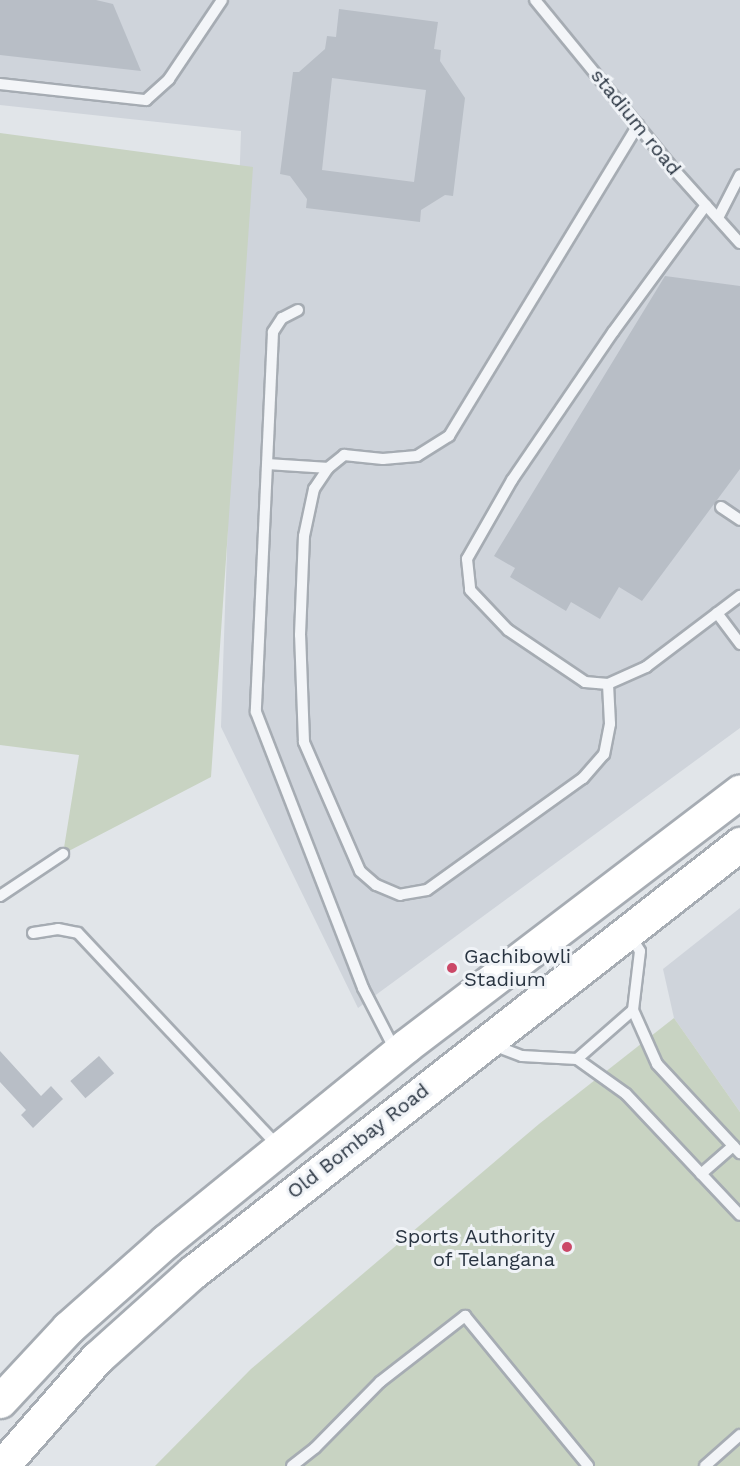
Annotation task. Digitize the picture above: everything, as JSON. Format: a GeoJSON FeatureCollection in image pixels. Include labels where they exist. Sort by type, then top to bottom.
{"type":"FeatureCollection","features":[{"type":"Feature","properties":{"kind":"main road"},"geometry":{"type":"LineString","coordinates":[[0,1401],[68,1328],[166,1241],[397,1054],[740,792]]}},
{"type":"Feature","properties":{"kind":"main road","name":"Old Bombay Road"},"geometry":{"type":"LineString","coordinates":[[2,1466],[97,1358],[193,1272],[484,1041],[740,844]]}},
{"type":"Feature","properties":{"kind":"main road"},"geometry":{"type":"LineString","coordinates":[[529,952],[555,987]]}},
{"type":"Feature","properties":{"kind":"lane"},"geometry":{"type":"LineString","coordinates":[[0,84],[146,100],[169,79],[222,0]]}},
{"type":"Feature","properties":{"kind":"lane","name":"stadium road"},"geometry":{"type":"LineString","coordinates":[[535,0],[638,125],[740,243]]}},
{"type":"Feature","properties":{"kind":"lane"},"geometry":{"type":"LineString","coordinates":[[608,684],[610,724],[604,754],[583,778],[531,819],[427,890],[400,895],[376,885],[360,871],[304,742],[300,635],[304,536],[314,489],[327,468],[344,455],[383,459],[417,456],[449,436],[638,125]]}},
{"type":"Feature","properties":{"kind":"lane"},"geometry":{"type":"LineString","coordinates":[[718,218],[740,175]]}},
{"type":"Feature","properties":{"kind":"lane"},"geometry":{"type":"LineString","coordinates":[[706,205],[546,431],[467,559],[470,590],[508,630],[585,682],[608,684],[646,667],[740,596]]}},
{"type":"Feature","properties":{"kind":"lane"},"geometry":{"type":"LineString","coordinates":[[297,310],[282,318],[273,332],[256,712],[363,988],[397,1054]]}},
{"type":"Feature","properties":{"kind":"lane"},"geometry":{"type":"LineString","coordinates":[[268,464],[327,468]]}},
{"type":"Feature","properties":{"kind":"lane"},"geometry":{"type":"LineString","coordinates":[[722,507],[740,520]]}},
{"type":"Feature","properties":{"kind":"lane"},"geometry":{"type":"LineString","coordinates":[[717,613],[740,645]]}},
{"type":"Feature","properties":{"kind":"lane"},"geometry":{"type":"LineString","coordinates":[[0,896],[63,854]]}},
{"type":"Feature","properties":{"kind":"lane"},"geometry":{"type":"LineString","coordinates":[[33,933],[58,929],[78,933],[280,1148]]}},
{"type":"Feature","properties":{"kind":"lane"},"geometry":{"type":"LineString","coordinates":[[628,932],[640,951],[633,1010],[657,1065],[737,1150],[701,1174]]}},
{"type":"Feature","properties":{"kind":"lane"},"geometry":{"type":"LineString","coordinates":[[577,1059],[633,1010]]}},
{"type":"Feature","properties":{"kind":"lane"},"geometry":{"type":"LineString","coordinates":[[484,1041],[522,1056],[577,1059],[626,1094],[740,1215]]}},
{"type":"Feature","properties":{"kind":"lane"},"geometry":{"type":"LineString","coordinates":[[292,1466],[315,1448],[380,1382],[465,1316],[588,1466]]}},
{"type":"Feature","properties":{"kind":"lane"},"geometry":{"type":"LineString","coordinates":[[705,1466],[740,1435]]}},
{"type":"Feature","properties":{"kind":"shaded area"},"geometry":{"type":"Polygon","coordinates":[[[0,0],[740,0],[740,728],[358,1008],[221,727],[241,131],[0,105],[0,0]]]}},
{"type":"Feature","properties":{"kind":"shaded area"},"geometry":{"type":"Polygon","coordinates":[[[740,908],[740,1112],[674,1018],[663,969],[740,908]]]}},
{"type":"Feature","properties":{"kind":"green space"},"geometry":{"type":"Polygon","coordinates":[[[0,133],[253,167],[211,777],[63,854],[79,755],[0,745],[0,133]]]}},
{"type":"Feature","properties":{"kind":"green space","name":"Sports Authority of Telangana"},"geometry":{"type":"Polygon","coordinates":[[[674,1018],[740,1112],[740,1466],[155,1466],[251,1369],[539,1124],[674,1018]]]}},
{"type":"Feature","properties":{"kind":"building"},"geometry":{"type":"Polygon","coordinates":[[[0,0],[96,0],[113,4],[141,71],[0,55],[0,0]]]}},
{"type":"Feature","properties":{"kind":"building"},"geometry":{"type":"Polygon","coordinates":[[[339,9],[438,22],[434,49],[441,50],[440,61],[465,98],[453,196],[445,195],[421,210],[420,222],[306,208],[307,199],[290,176],[280,174],[293,72],[299,72],[325,49],[327,36],[336,37],[339,9]],[[332,78],[322,170],[414,182],[426,90],[332,78]]]}},
{"type":"Feature","properties":{"kind":"building"},"geometry":{"type":"Polygon","coordinates":[[[665,276],[740,286],[740,469],[642,601],[619,587],[600,619],[571,602],[566,611],[510,577],[515,568],[494,556],[665,276]]]}},
{"type":"Feature","properties":{"kind":"building"},"geometry":{"type":"Polygon","coordinates":[[[0,1051],[41,1096],[51,1086],[63,1099],[33,1128],[21,1115],[26,1110],[0,1082],[0,1051]]]}},
{"type":"Feature","properties":{"kind":"building"},"geometry":{"type":"Polygon","coordinates":[[[99,1056],[114,1073],[85,1098],[70,1081],[99,1056]]]}},
{"type":"Feature","properties":{"kind":"place","name":"Gachibowli Stadium"},"geometry":{"type":"Point","coordinates":[452,968]}},
{"type":"Feature","properties":{"kind":"place","name":"Sports Authority of Telangana"},"geometry":{"type":"Point","coordinates":[567,1247]}}]}
